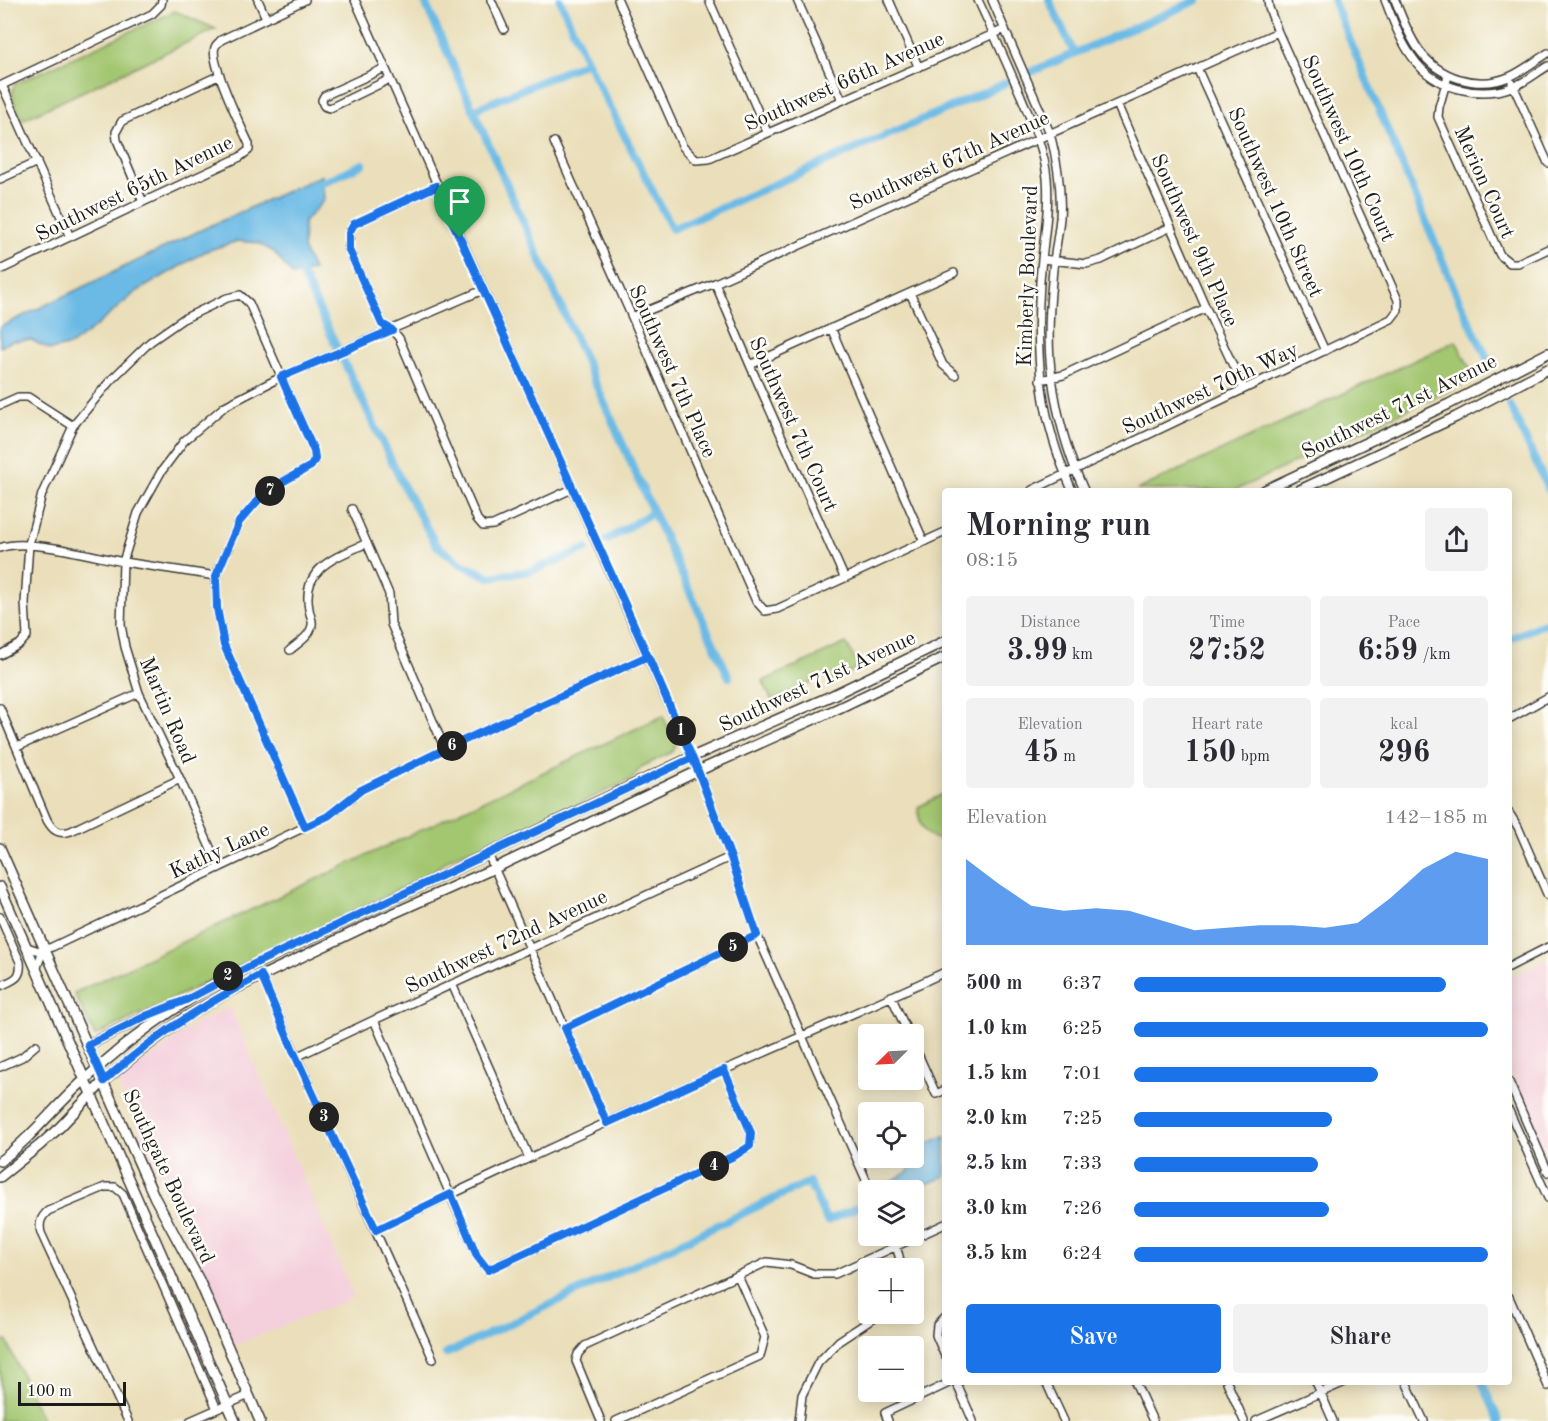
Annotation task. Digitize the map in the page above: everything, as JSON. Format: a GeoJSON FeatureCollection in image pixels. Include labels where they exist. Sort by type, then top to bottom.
{"type":"FeatureCollection","features":[{"type":"Feature","properties":{"kind":"main road","name":"Southwest 71st Avenue"},"geometry":{"type":"LineString","coordinates":[[1269,488],[1449,404],[1548,353]]}},
{"type":"Feature","properties":{"kind":"main road","name":"Southwest 71st Avenue"},"geometry":{"type":"LineString","coordinates":[[1304,488],[1456,417],[1548,369]]}},
{"type":"Feature","properties":{"kind":"main road","name":"Southwest 71st Avenue"},"geometry":{"type":"LineString","coordinates":[[0,1161],[25,1140],[98,1067],[146,1028],[186,1000],[220,981],[375,906],[942,642]]}},
{"type":"Feature","properties":{"kind":"main road","name":"Southwest 71st Avenue"},"geometry":{"type":"LineString","coordinates":[[0,1177],[40,1145],[104,1081],[157,1037],[212,1001],[261,975],[942,658]]}},
{"type":"Feature","properties":{"kind":"main road","name":"Southgate Boulevard"},"geometry":{"type":"LineString","coordinates":[[0,848],[144,1174],[198,1280],[260,1421]]}},
{"type":"Feature","properties":{"kind":"main road","name":"Southgate Boulevard"},"geometry":{"type":"LineString","coordinates":[[0,887],[235,1421]]}},
{"type":"Feature","properties":{"kind":"main road"},"geometry":{"type":"LineString","coordinates":[[212,1001],[213,989],[220,981]]}},
{"type":"Feature","properties":{"kind":"main road"},"geometry":{"type":"LineString","coordinates":[[88,1045],[146,1016],[186,1000]]}},
{"type":"Feature","properties":{"kind":"street"},"geometry":{"type":"LineString","coordinates":[[258,0],[266,18]]}},
{"type":"Feature","properties":{"kind":"street"},"geometry":{"type":"LineString","coordinates":[[143,202],[117,140],[116,132],[122,122],[220,75],[215,59],[215,47],[221,40],[305,0]]}},
{"type":"Feature","properties":{"kind":"street"},"geometry":{"type":"LineString","coordinates":[[354,0],[698,771],[757,935],[866,1180]]}},
{"type":"Feature","properties":{"kind":"street"},"geometry":{"type":"LineString","coordinates":[[491,0],[504,29]]}},
{"type":"Feature","properties":{"kind":"street","name":"Southwest 66th Avenue"},"geometry":{"type":"LineString","coordinates":[[618,0],[683,147],[696,160],[709,159],[1005,28]]}},
{"type":"Feature","properties":{"kind":"street"},"geometry":{"type":"LineString","coordinates":[[709,0],[767,132]]}},
{"type":"Feature","properties":{"kind":"street"},"geometry":{"type":"LineString","coordinates":[[797,0],[842,100]]}},
{"type":"Feature","properties":{"kind":"street"},"geometry":{"type":"LineString","coordinates":[[889,0],[918,66]]}},
{"type":"Feature","properties":{"kind":"street","name":"Kimberly Boulevard"},"geometry":{"type":"LineString","coordinates":[[978,0],[1044,155],[1048,210],[1042,259],[1038,358],[1043,399],[1052,438],[1071,488]]}},
{"type":"Feature","properties":{"kind":"street","name":"Kimberly Boulevard"},"geometry":{"type":"LineString","coordinates":[[992,0],[1050,133],[1056,155],[1060,216],[1053,261],[1050,319],[1052,377],[1057,407],[1075,470],[1083,488]]}},
{"type":"Feature","properties":{"kind":"street","name":"Southwest 10th Court"},"geometry":{"type":"LineString","coordinates":[[1268,0],[1278,32],[1398,300],[1398,310]]}},
{"type":"Feature","properties":{"kind":"street"},"geometry":{"type":"LineString","coordinates":[[1384,0],[1402,42],[1414,60],[1427,73],[1446,85],[1478,92],[1498,90],[1514,87],[1548,66]]}},
{"type":"Feature","properties":{"kind":"street"},"geometry":{"type":"LineString","coordinates":[[1395,0],[1419,51],[1433,66],[1449,76],[1478,82],[1497,81],[1510,77],[1548,53]]}},
{"type":"Feature","properties":{"kind":"street"},"geometry":{"type":"LineString","coordinates":[[70,237],[1,85],[152,14],[162,2]]}},
{"type":"Feature","properties":{"kind":"street","name":"Southwest 67th Avenue"},"geometry":{"type":"LineString","coordinates":[[632,317],[715,283],[1278,32]]}},
{"type":"Feature","properties":{"kind":"street"},"geometry":{"type":"LineString","coordinates":[[385,68],[324,96],[322,105],[330,108],[390,79]]}},
{"type":"Feature","properties":{"kind":"street","name":"Southwest 10th Street"},"geometry":{"type":"LineString","coordinates":[[1197,68],[1325,351]]}},
{"type":"Feature","properties":{"kind":"street","name":"Southwest 65th Avenue"},"geometry":{"type":"LineString","coordinates":[[0,270],[240,157],[249,150],[249,144],[220,75]]}},
{"type":"Feature","properties":{"kind":"street","name":"Merion Court"},"geometry":{"type":"LineString","coordinates":[[1449,76],[1438,117],[1500,255],[1510,263],[1518,263],[1548,249]]}},
{"type":"Feature","properties":{"kind":"street"},"geometry":{"type":"LineString","coordinates":[[1510,77],[1548,163]]}},
{"type":"Feature","properties":{"kind":"street","name":"Southwest 9th Place"},"geometry":{"type":"LineString","coordinates":[[1117,104],[1244,389]]}},
{"type":"Feature","properties":{"kind":"street","name":"Southwest 7th Place"},"geometry":{"type":"LineString","coordinates":[[554,142],[756,601],[765,610],[777,609],[844,577]]}},
{"type":"Feature","properties":{"kind":"street"},"geometry":{"type":"LineString","coordinates":[[0,179],[37,162]]}},
{"type":"Feature","properties":{"kind":"street"},"geometry":{"type":"LineString","coordinates":[[436,186],[354,224],[349,233],[349,250],[382,324],[399,338],[477,519],[483,526],[493,525],[572,489]]}},
{"type":"Feature","properties":{"kind":"street"},"geometry":{"type":"LineString","coordinates":[[1042,259],[1086,264],[1101,260],[1171,227]]}},
{"type":"Feature","properties":{"kind":"street"},"geometry":{"type":"LineString","coordinates":[[750,365],[954,273]]}},
{"type":"Feature","properties":{"kind":"street","name":"Southwest 7th Court"},"geometry":{"type":"LineString","coordinates":[[715,283],[844,577]]}},
{"type":"Feature","properties":{"kind":"street","name":"Martin Road"},"geometry":{"type":"LineString","coordinates":[[219,868],[180,779],[138,693],[131,671],[121,625],[123,562],[138,513],[161,472],[184,441],[225,406],[281,377],[483,290]]}},
{"type":"Feature","properties":{"kind":"street"},"geometry":{"type":"LineString","coordinates":[[910,293],[943,365],[955,375]]}},
{"type":"Feature","properties":{"kind":"street"},"geometry":{"type":"LineString","coordinates":[[0,655],[20,644],[27,636],[25,603],[29,544],[42,494],[74,426],[110,381],[150,342],[183,319],[227,298],[240,295],[249,303],[314,451],[315,459],[311,466],[260,498],[239,522],[216,576],[217,608],[224,645],[305,827]]}},
{"type":"Feature","properties":{"kind":"street"},"geometry":{"type":"LineString","coordinates":[[1040,380],[1063,375],[1206,308]]}},
{"type":"Feature","properties":{"kind":"street","name":"Southwest 70th Way"},"geometry":{"type":"LineString","coordinates":[[1036,488],[1391,319],[1398,310]]}},
{"type":"Feature","properties":{"kind":"street"},"geometry":{"type":"LineString","coordinates":[[831,328],[924,542]]}},
{"type":"Feature","properties":{"kind":"street"},"geometry":{"type":"LineString","coordinates":[[0,405],[18,397],[28,397],[74,426]]}},
{"type":"Feature","properties":{"kind":"street"},"geometry":{"type":"LineString","coordinates":[[352,509],[389,594],[391,624],[445,749]]}},
{"type":"Feature","properties":{"kind":"street"},"geometry":{"type":"LineString","coordinates":[[844,577],[942,533]]}},
{"type":"Feature","properties":{"kind":"street"},"geometry":{"type":"LineString","coordinates":[[290,650],[310,632],[313,622],[308,608],[308,588],[314,574],[328,561],[367,543]]}},
{"type":"Feature","properties":{"kind":"street"},"geometry":{"type":"LineString","coordinates":[[0,548],[29,544],[123,562],[216,576]]}},
{"type":"Feature","properties":{"kind":"street","name":"Kathy Lane"},"geometry":{"type":"LineString","coordinates":[[46,950],[328,816],[361,790],[648,656]]}},
{"type":"Feature","properties":{"kind":"street"},"geometry":{"type":"LineString","coordinates":[[17,747],[138,693]]}},
{"type":"Feature","properties":{"kind":"street"},"geometry":{"type":"LineString","coordinates":[[1512,717],[1548,697]]}},
{"type":"Feature","properties":{"kind":"street"},"geometry":{"type":"LineString","coordinates":[[0,708],[47,820],[52,828],[59,832],[71,831],[180,779]]}},
{"type":"Feature","properties":{"kind":"street"},"geometry":{"type":"LineString","coordinates":[[1512,818],[1548,896]]}},
{"type":"Feature","properties":{"kind":"street"},"geometry":{"type":"LineString","coordinates":[[488,854],[607,1123]]}},
{"type":"Feature","properties":{"kind":"street","name":"Southwest 72nd Avenue"},"geometry":{"type":"LineString","coordinates":[[296,1057],[730,856]]}},
{"type":"Feature","properties":{"kind":"street"},"geometry":{"type":"LineString","coordinates":[[0,916],[21,970],[15,979],[0,986]]}},
{"type":"Feature","properties":{"kind":"street"},"geometry":{"type":"LineString","coordinates":[[565,1028],[757,935]]}},
{"type":"Feature","properties":{"kind":"street"},"geometry":{"type":"LineString","coordinates":[[27,947],[34,951],[46,950]]}},
{"type":"Feature","properties":{"kind":"street"},"geometry":{"type":"LineString","coordinates":[[1512,965],[1548,947]]}},
{"type":"Feature","properties":{"kind":"street"},"geometry":{"type":"LineString","coordinates":[[36,970],[46,950]]}},
{"type":"Feature","properties":{"kind":"street"},"geometry":{"type":"LineString","coordinates":[[376,1230],[529,1158],[942,973]]}},
{"type":"Feature","properties":{"kind":"street"},"geometry":{"type":"LineString","coordinates":[[261,975],[433,1359]]}},
{"type":"Feature","properties":{"kind":"street"},"geometry":{"type":"LineString","coordinates":[[452,984],[529,1158]]}},
{"type":"Feature","properties":{"kind":"street"},"geometry":{"type":"LineString","coordinates":[[891,996],[904,1024]]}},
{"type":"Feature","properties":{"kind":"street"},"geometry":{"type":"LineString","coordinates":[[374,1020],[477,1256],[488,1270],[736,1155],[750,1146],[751,1133],[724,1070]]}},
{"type":"Feature","properties":{"kind":"street"},"geometry":{"type":"LineString","coordinates":[[0,1067],[22,1057],[36,1045]]}},
{"type":"Feature","properties":{"kind":"street"},"geometry":{"type":"LineString","coordinates":[[924,1067],[936,1094],[942,1091]]}},
{"type":"Feature","properties":{"kind":"street"},"geometry":{"type":"LineString","coordinates":[[1512,1089],[1548,1172]]}},
{"type":"Feature","properties":{"kind":"street"},"geometry":{"type":"LineString","coordinates":[[1512,1116],[1523,1114]]}},
{"type":"Feature","properties":{"kind":"street"},"geometry":{"type":"LineString","coordinates":[[1512,1120],[1548,1198]]}},
{"type":"Feature","properties":{"kind":"street"},"geometry":{"type":"LineString","coordinates":[[1526,1150],[1533,1157],[1548,1188]]}},
{"type":"Feature","properties":{"kind":"street"},"geometry":{"type":"LineString","coordinates":[[128,1421],[41,1233],[40,1221],[48,1212],[110,1186],[123,1194],[217,1409]]}},
{"type":"Feature","properties":{"kind":"street"},"geometry":{"type":"LineString","coordinates":[[601,1421],[576,1361],[578,1354],[585,1346],[767,1262],[791,1265],[814,1275],[835,1274],[942,1225]]}},
{"type":"Feature","properties":{"kind":"street"},"geometry":{"type":"LineString","coordinates":[[896,1247],[900,1258]]}},
{"type":"Feature","properties":{"kind":"street"},"geometry":{"type":"LineString","coordinates":[[616,1421],[760,1356],[765,1337],[738,1275]]}},
{"type":"Feature","properties":{"kind":"street"},"geometry":{"type":"LineString","coordinates":[[1512,1304],[1548,1386]]}},
{"type":"Feature","properties":{"kind":"street"},"geometry":{"type":"LineString","coordinates":[[942,1320],[937,1325],[936,1335],[942,1349]]}},
{"type":"Feature","properties":{"kind":"street"},"geometry":{"type":"LineString","coordinates":[[799,1421],[802,1395],[818,1363],[839,1341],[865,1324]]}},
{"type":"Feature","properties":{"kind":"street"},"geometry":{"type":"LineString","coordinates":[[888,1421],[885,1413],[945,1385]]}},
{"type":"Feature","properties":{"kind":"street"},"geometry":{"type":"LineString","coordinates":[[957,1385],[973,1421]]}},
{"type":"Feature","properties":{"kind":"street"},"geometry":{"type":"LineString","coordinates":[[1047,1385],[1064,1421]]}},
{"type":"Feature","properties":{"kind":"street"},"geometry":{"type":"LineString","coordinates":[[1136,1385],[1153,1421]]}},
{"type":"Feature","properties":{"kind":"street"},"geometry":{"type":"LineString","coordinates":[[1228,1385],[1244,1421]]}},
{"type":"Feature","properties":{"kind":"street"},"geometry":{"type":"LineString","coordinates":[[1318,1385],[1334,1421]]}},
{"type":"Feature","properties":{"kind":"street"},"geometry":{"type":"LineString","coordinates":[[1256,1421],[1338,1385]]}},
{"type":"Feature","properties":{"kind":"street"},"geometry":{"type":"LineString","coordinates":[[1407,1385],[1424,1421]]}},
{"type":"Feature","properties":{"kind":"street"},"geometry":{"type":"LineString","coordinates":[[190,1421],[249,1395]]}},
{"type":"Feature","properties":{"kind":"shaded area"},"geometry":{"type":"Polygon","coordinates":[[[1548,959],[1548,1157],[1512,1076],[1512,976],[1548,959]]]}},
{"type":"Feature","properties":{"kind":"shaded area"},"geometry":{"type":"Polygon","coordinates":[[[230,1007],[354,1297],[235,1345],[117,1081],[192,1026],[230,1007]]]}},
{"type":"Feature","properties":{"kind":"green space"},"geometry":{"type":"Polygon","coordinates":[[[175,11],[216,29],[22,120],[12,93],[15,84],[175,11]]]}},
{"type":"Feature","properties":{"kind":"green space"},"geometry":{"type":"Polygon","coordinates":[[[1456,341],[1475,378],[1240,488],[1141,488],[1456,341]]]}},
{"type":"Feature","properties":{"kind":"green space"},"geometry":{"type":"Polygon","coordinates":[[[846,643],[859,668],[831,681],[827,675],[772,701],[763,681],[846,643]]]}},
{"type":"Feature","properties":{"kind":"green space"},"geometry":{"type":"Polygon","coordinates":[[[663,716],[676,745],[672,752],[641,767],[632,779],[490,846],[457,855],[443,863],[430,875],[95,1036],[74,993],[663,716]]]}},
{"type":"Feature","properties":{"kind":"green space"},"geometry":{"type":"Polygon","coordinates":[[[942,795],[942,840],[927,834],[921,826],[918,807],[942,795]]]}},
{"type":"Feature","properties":{"kind":"green space"},"geometry":{"type":"Polygon","coordinates":[[[6,1340],[43,1421],[0,1421],[0,1343],[6,1340]]]}},
{"type":"Feature","properties":{"kind":"water"},"geometry":{"type":"Polygon","coordinates":[[[322,175],[324,200],[304,222],[303,248],[313,270],[292,275],[274,252],[258,243],[238,241],[206,251],[136,292],[71,345],[51,350],[31,340],[12,341],[0,347],[0,327],[203,229],[322,175]]]}},
{"type":"Feature","properties":{"kind":"water"},"geometry":{"type":"Polygon","coordinates":[[[942,1137],[942,1177],[924,1186],[924,1180],[894,1180],[909,1171],[909,1168],[924,1168],[924,1145],[942,1137]]]}},
{"type":"Feature","properties":{"kind":"waterway"},"geometry":{"type":"LineString","coordinates":[[424,0],[729,677]]}},
{"type":"Feature","properties":{"kind":"waterway"},"geometry":{"type":"LineString","coordinates":[[560,0],[587,62],[672,229],[1006,83]]}},
{"type":"Feature","properties":{"kind":"waterway"},"geometry":{"type":"LineString","coordinates":[[1049,0],[1074,53]]}},
{"type":"Feature","properties":{"kind":"waterway"},"geometry":{"type":"LineString","coordinates":[[1031,72],[1198,0]]}},
{"type":"Feature","properties":{"kind":"waterway"},"geometry":{"type":"LineString","coordinates":[[1333,0],[1458,298],[1490,364]]}},
{"type":"Feature","properties":{"kind":"waterway"},"geometry":{"type":"LineString","coordinates":[[473,110],[587,62]]}},
{"type":"Feature","properties":{"kind":"waterway"},"geometry":{"type":"LineString","coordinates":[[313,187],[363,164]]}},
{"type":"Feature","properties":{"kind":"waterway"},"geometry":{"type":"LineString","coordinates":[[298,266],[403,485],[436,545],[461,564],[490,577],[531,571],[586,549]]}},
{"type":"Feature","properties":{"kind":"waterway"},"geometry":{"type":"LineString","coordinates":[[1510,405],[1548,489]]}},
{"type":"Feature","properties":{"kind":"waterway"},"geometry":{"type":"LineString","coordinates":[[607,540],[653,512]]}},
{"type":"Feature","properties":{"kind":"waterway"},"geometry":{"type":"LineString","coordinates":[[1512,638],[1548,622]]}},
{"type":"Feature","properties":{"kind":"waterway"},"geometry":{"type":"LineString","coordinates":[[446,1354],[809,1182],[827,1221],[858,1207]]}},
{"type":"Feature","properties":{"kind":"waterway"},"geometry":{"type":"LineString","coordinates":[[1483,1385],[1499,1421]]}},
{"type":"Feature","properties":{"kind":"route"},"geometry":{"type":"LineString","coordinates":[[460,238],[436,186],[354,224],[349,233],[349,250],[382,324],[392,330],[281,377],[314,451],[315,459],[311,466],[260,498],[239,522],[216,576],[217,608],[224,645],[305,827],[328,816],[361,790],[648,656],[698,771],[757,935],[565,1028],[607,1123],[724,1070],[751,1133],[750,1146],[736,1155],[488,1270],[477,1256],[451,1194],[376,1230],[296,1057],[261,975],[183,1019],[157,1037],[104,1081],[88,1045],[146,1016],[186,1000],[256,963],[375,906],[692,758],[648,656],[633,622],[460,238]]}}]}
